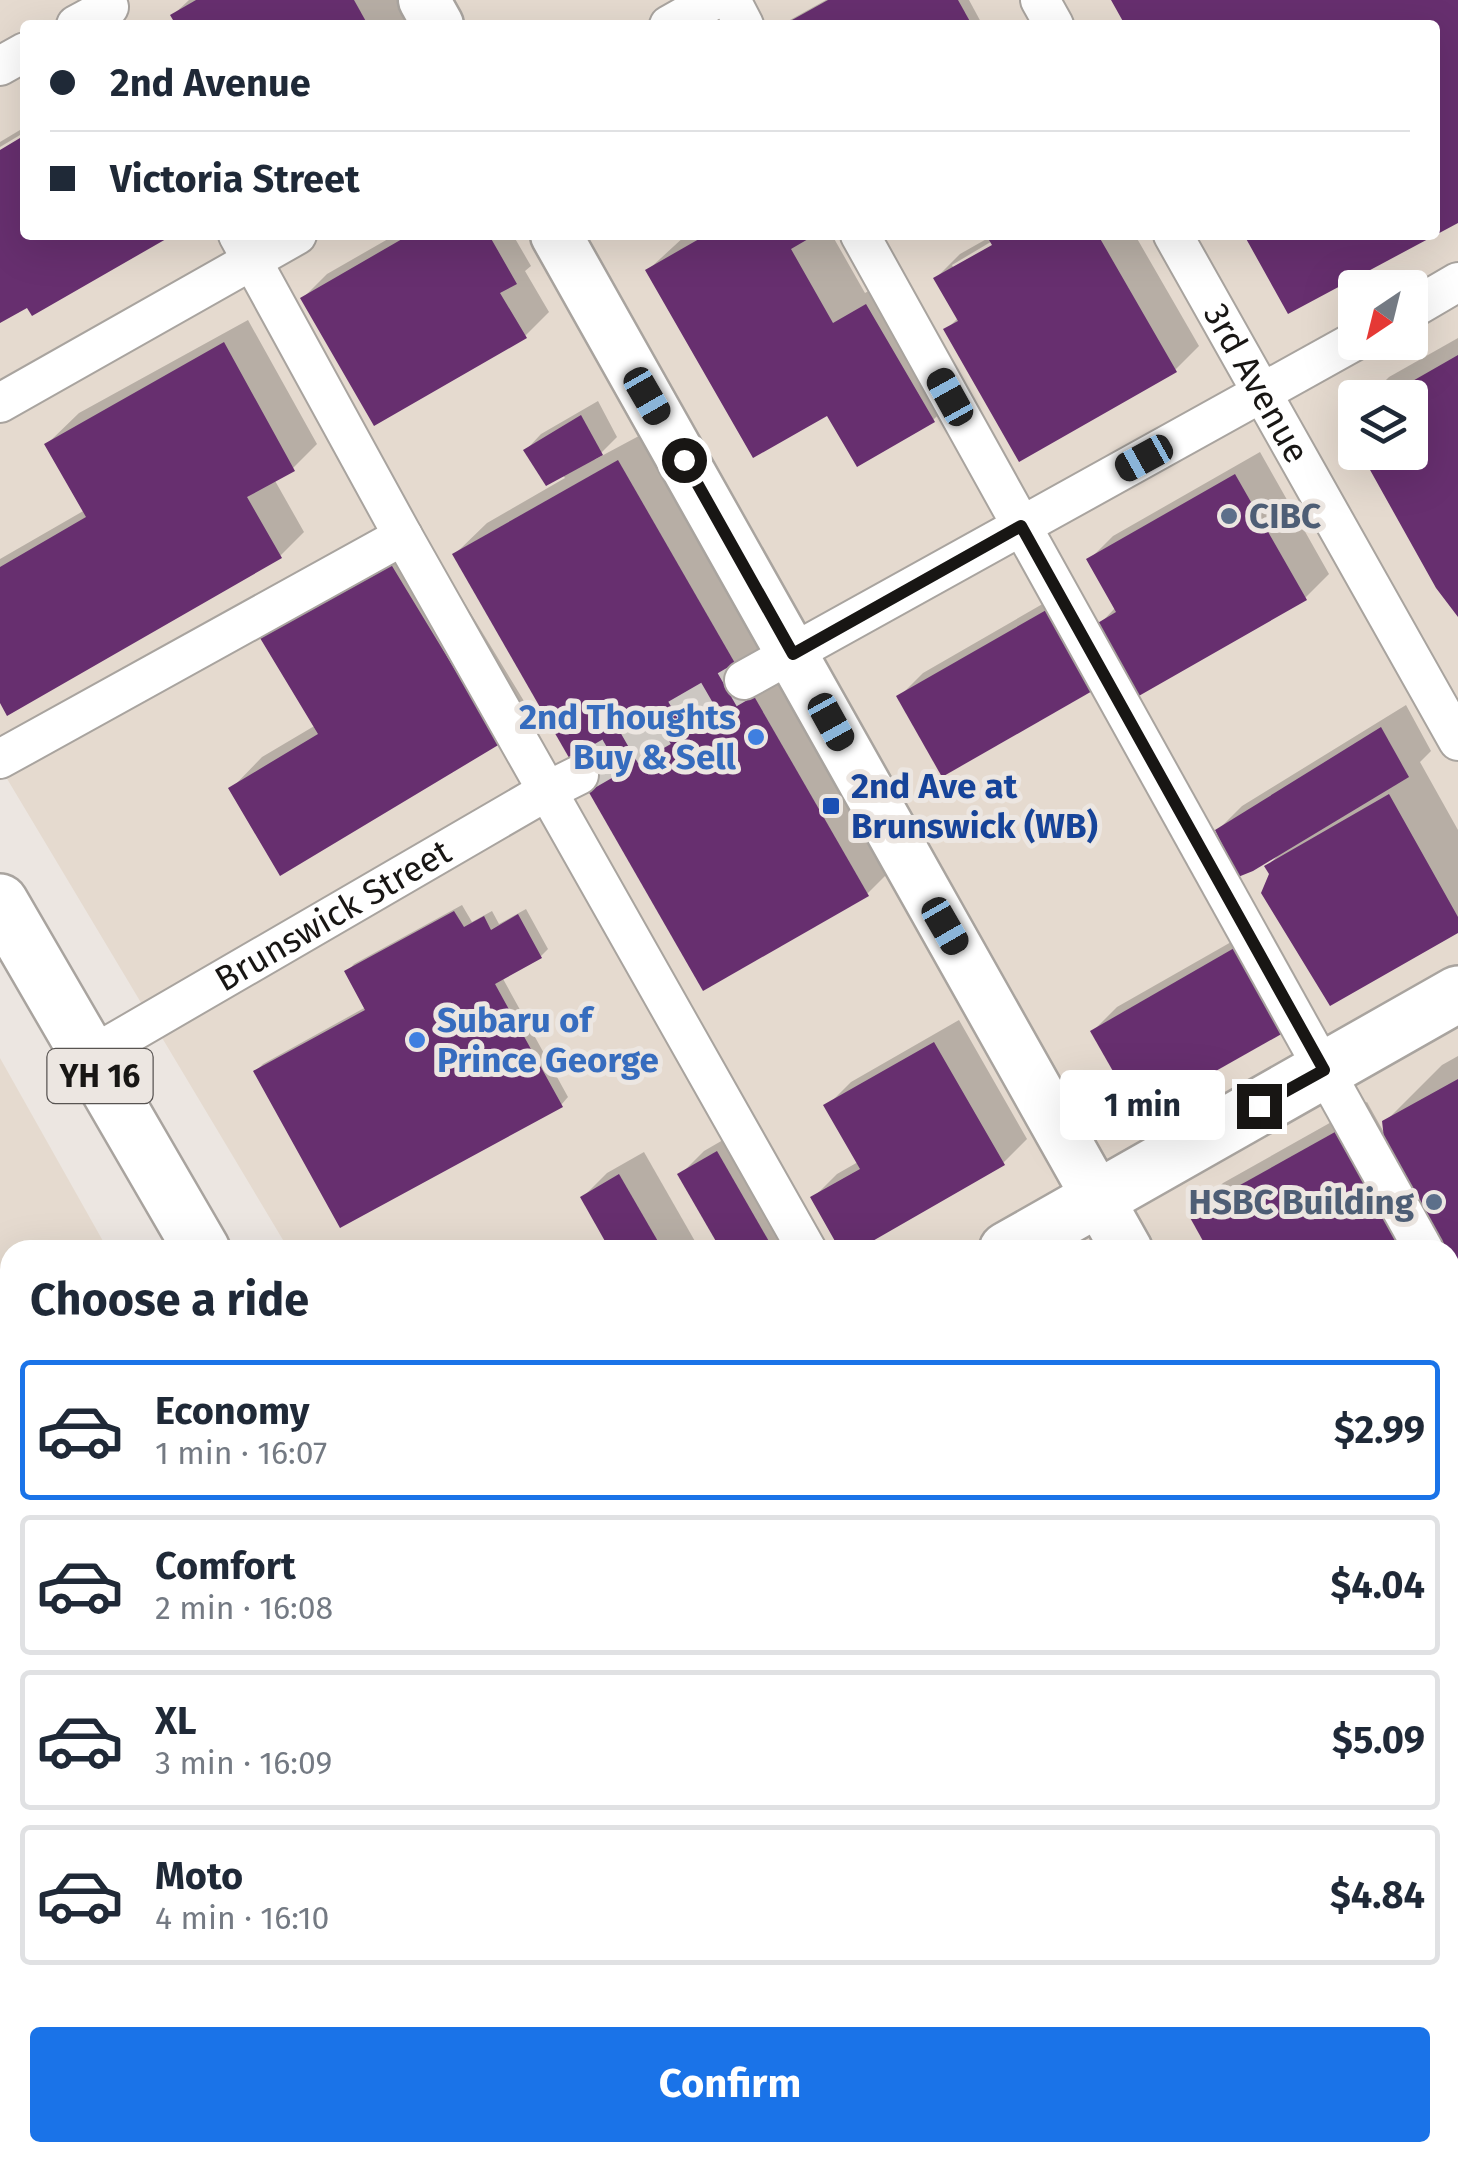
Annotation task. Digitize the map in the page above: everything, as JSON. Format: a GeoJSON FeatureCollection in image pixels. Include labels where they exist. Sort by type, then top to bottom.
{"type":"FeatureCollection","features":[{"type":"Feature","properties":{"kind":"highway","name":"YH 16"},"geometry":{"type":"LineString","coordinates":[[0,902],[196,1240]]}},
{"type":"Feature","properties":{"kind":"highway"},"geometry":{"type":"LineString","coordinates":[[1024,1240],[1458,994]]}},
{"type":"Feature","properties":{"kind":"main road"},"geometry":{"type":"LineString","coordinates":[[559,240],[1122,1240]]}},
{"type":"Feature","properties":{"kind":"street"},"geometry":{"type":"LineString","coordinates":[[678,20],[714,0]]}},
{"type":"Feature","properties":{"kind":"street"},"geometry":{"type":"LineString","coordinates":[[0,404],[246,248],[277,240]]}},
{"type":"Feature","properties":{"kind":"street"},"geometry":{"type":"LineString","coordinates":[[863,240],[1418,1240]]}},
{"type":"Feature","properties":{"kind":"street","name":"3rd Avenue"},"geometry":{"type":"LineString","coordinates":[[1176,240],[1458,740]]}},
{"type":"Feature","properties":{"kind":"street"},"geometry":{"type":"LineString","coordinates":[[246,248],[403,536],[563,783],[802,1240]]}},
{"type":"Feature","properties":{"kind":"street"},"geometry":{"type":"LineString","coordinates":[[1428,300],[1458,282]]}},
{"type":"Feature","properties":{"kind":"street"},"geometry":{"type":"LineString","coordinates":[[744,680],[1338,351]]}},
{"type":"Feature","properties":{"kind":"street"},"geometry":{"type":"LineString","coordinates":[[0,759],[403,536]]}},
{"type":"Feature","properties":{"kind":"street","name":"Brunswick Street"},"geometry":{"type":"LineString","coordinates":[[89,1057],[563,783]]}},
{"type":"Feature","properties":{"kind":"shaded area"},"geometry":{"type":"Polygon","coordinates":[[[0,0],[1458,0],[1458,1240],[283,1240],[0,767],[0,0]]]}},
{"type":"Feature","properties":{"kind":"shaded area"},"geometry":{"type":"Polygon","coordinates":[[[0,1058],[102,1240],[0,1240],[0,1058]]]}},
{"type":"Feature","properties":{"kind":"building"},"geometry":{"type":"Polygon","coordinates":[[[196,0],[354,0],[365,20],[173,20],[170,15],[196,0]]]}},
{"type":"Feature","properties":{"kind":"building"},"geometry":{"type":"Polygon","coordinates":[[[828,0],[958,0],[969,20],[792,20],[828,0]]]}},
{"type":"Feature","properties":{"kind":"building"},"geometry":{"type":"Polygon","coordinates":[[[1111,0],[1458,0],[1458,223],[1440,233],[1440,20],[1122,20],[1111,0]]]}},
{"type":"Feature","properties":{"kind":"building"},"geometry":{"type":"Polygon","coordinates":[[[20,138],[20,240],[164,240],[32,316],[27,308],[0,323],[0,150],[20,138]]]}},
{"type":"Feature","properties":{"kind":"building"},"geometry":{"type":"Polygon","coordinates":[[[400,240],[492,240],[517,284],[500,293],[527,338],[374,426],[300,298],[400,240]]]}},
{"type":"Feature","properties":{"kind":"building"},"geometry":{"type":"Polygon","coordinates":[[[697,240],[806,240],[791,249],[833,323],[866,304],[935,422],[857,467],[827,416],[753,458],[645,270],[697,240]]]}},
{"type":"Feature","properties":{"kind":"building"},"geometry":{"type":"Polygon","coordinates":[[[989,240],[1101,240],[1177,372],[1019,462],[943,329],[958,321],[933,278],[992,245],[989,240]]]}},
{"type":"Feature","properties":{"kind":"building"},"geometry":{"type":"Polygon","coordinates":[[[1247,240],[1426,240],[1370,270],[1338,270],[1338,287],[1288,314],[1247,240]]]}},
{"type":"Feature","properties":{"kind":"building"},"geometry":{"type":"Polygon","coordinates":[[[224,342],[295,471],[247,497],[282,558],[7,716],[0,703],[0,567],[86,517],[44,444],[224,342]]]}},
{"type":"Feature","properties":{"kind":"building"},"geometry":{"type":"Polygon","coordinates":[[[1458,355],[1458,617],[1436,588],[1370,470],[1428,470],[1428,380],[1414,380],[1458,355]]]}},
{"type":"Feature","properties":{"kind":"building"},"geometry":{"type":"Polygon","coordinates":[[[581,415],[603,455],[546,486],[523,450],[581,415]]]}},
{"type":"Feature","properties":{"kind":"building"},"geometry":{"type":"Polygon","coordinates":[[[618,460],[869,896],[703,991],[452,554],[618,460]]]}},
{"type":"Feature","properties":{"kind":"building"},"geometry":{"type":"Polygon","coordinates":[[[1235,474],[1307,600],[1137,697],[1096,624],[1116,612],[1086,559],[1235,474]]]}},
{"type":"Feature","properties":{"kind":"building"},"geometry":{"type":"Polygon","coordinates":[[[389,561],[500,744],[280,876],[228,788],[318,734],[260,638],[389,561]]]}},
{"type":"Feature","properties":{"kind":"building"},"geometry":{"type":"Polygon","coordinates":[[[1048,609],[1094,690],[942,777],[896,696],[1048,609]]]}},
{"type":"Feature","properties":{"kind":"building"},"geometry":{"type":"Polygon","coordinates":[[[1381,727],[1409,777],[1238,877],[1215,830],[1381,727]]]}},
{"type":"Feature","properties":{"kind":"building"},"geometry":{"type":"Polygon","coordinates":[[[1389,794],[1458,917],[1458,933],[1330,1006],[1261,893],[1269,874],[1264,866],[1389,794]]]}},
{"type":"Feature","properties":{"kind":"building","name":"Subaru of Prince George"},"geometry":{"type":"Polygon","coordinates":[[[454,911],[464,927],[484,916],[491,930],[518,914],[542,958],[495,984],[563,1107],[340,1228],[253,1071],[365,1010],[344,971],[454,911]]]}},
{"type":"Feature","properties":{"kind":"building"},"geometry":{"type":"Polygon","coordinates":[[[1236,947],[1285,1032],[1138,1115],[1090,1031],[1236,947]]]}},
{"type":"Feature","properties":{"kind":"building"},"geometry":{"type":"Polygon","coordinates":[[[934,1042],[1005,1165],[874,1240],[834,1240],[810,1197],[860,1169],[823,1105],[934,1042]]]}},
{"type":"Feature","properties":{"kind":"building","name":"HSBC Building"},"geometry":{"type":"Polygon","coordinates":[[[1458,1079],[1458,1240],[1430,1240],[1386,1155],[1382,1121],[1458,1079]]]}},
{"type":"Feature","properties":{"kind":"building"},"geometry":{"type":"Polygon","coordinates":[[[1335,1132],[1396,1240],[1202,1240],[1188,1214],[1335,1132]]]}},
{"type":"Feature","properties":{"kind":"building"},"geometry":{"type":"Polygon","coordinates":[[[717,1151],[768,1240],[715,1240],[677,1174],[717,1151]]]}},
{"type":"Feature","properties":{"kind":"building"},"geometry":{"type":"Polygon","coordinates":[[[619,1174],[657,1240],[604,1240],[580,1197],[619,1174]]]}},
{"type":"Feature","properties":{"kind":"tunnel"},"geometry":{"type":"LineString","coordinates":[[579,775],[744,680]]}},
{"type":"Feature","properties":{"kind":"place","name":"CIBC"},"geometry":{"type":"Point","coordinates":[1229,516]}},
{"type":"Feature","properties":{"kind":"place","name":"2nd Thoughts Buy & Sell"},"geometry":{"type":"Point","coordinates":[756,737]}},
{"type":"Feature","properties":{"kind":"place","name":"2nd Ave at Brunswick (WB)"},"geometry":{"type":"Point","coordinates":[831,806]}},
{"type":"Feature","properties":{"kind":"place","name":"Subaru of Prince George"},"geometry":{"type":"Point","coordinates":[417,1040]}},
{"type":"Feature","properties":{"kind":"place","name":"HSBC Building"},"geometry":{"type":"Point","coordinates":[1434,1202]}},
{"type":"Feature","properties":{"kind":"route"},"geometry":{"type":"LineString","coordinates":[[684,460],[793,654],[1021,526],[1324,1070],[1259,1106]]}}]}
